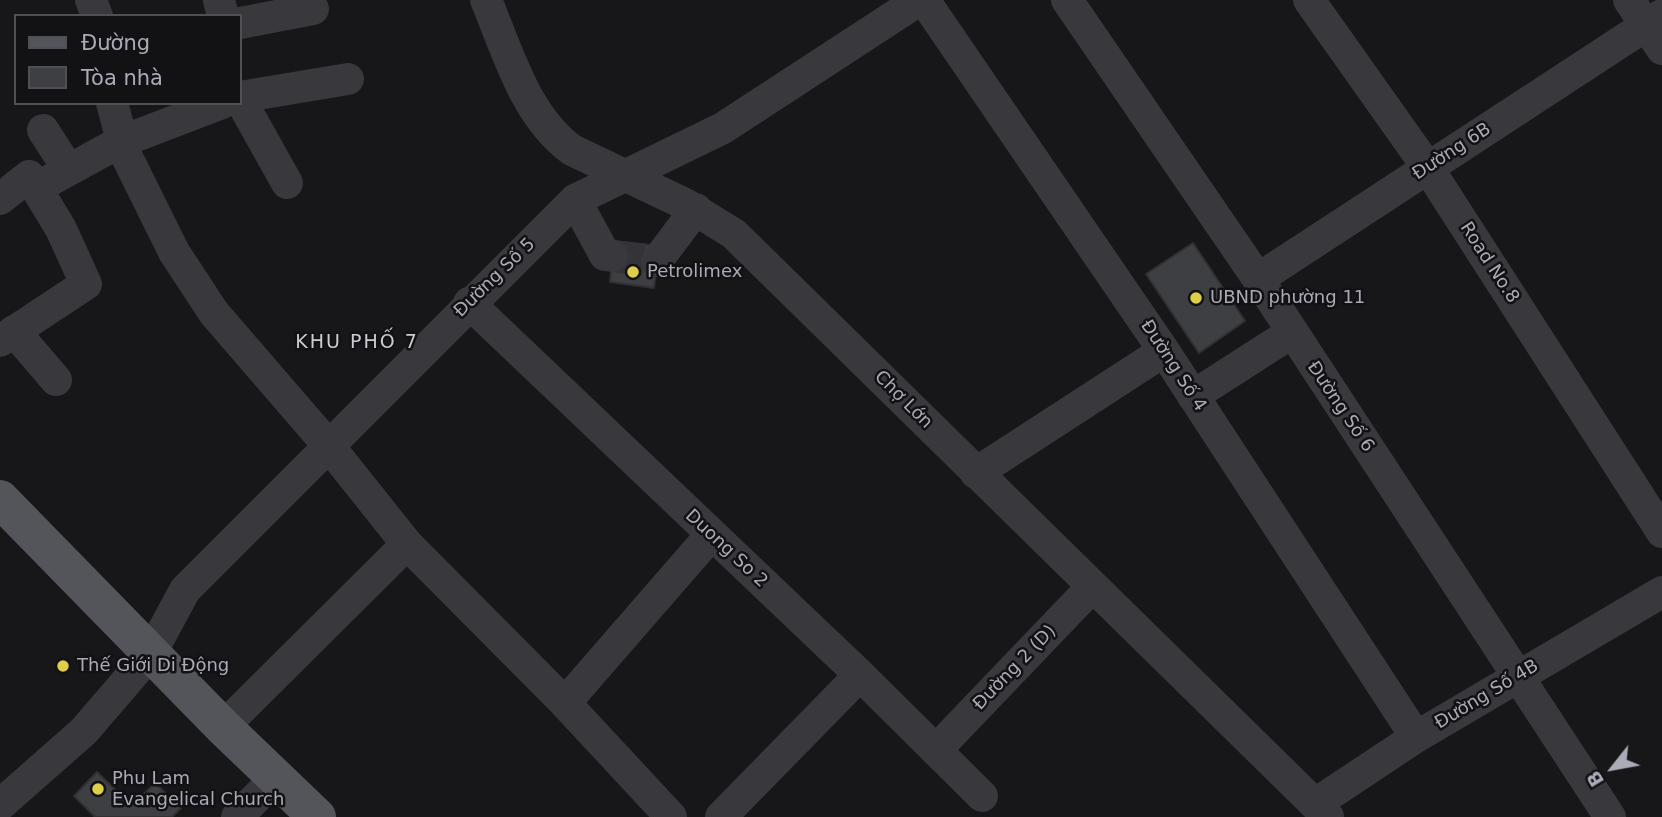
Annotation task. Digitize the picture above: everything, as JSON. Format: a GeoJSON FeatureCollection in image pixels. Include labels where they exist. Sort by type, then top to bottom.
{"type":"FeatureCollection","features":[{"type":"Feature","properties":{"kind":"main road"},"geometry":{"type":"LineString","coordinates":[[0,499],[223,727],[317,817]]}},
{"type":"Feature","properties":{"kind":"street","name":"Chợ Lớn"},"geometry":{"type":"LineString","coordinates":[[486,0],[543,125],[572,150],[696,209],[734,234],[1321,810]]}},
{"type":"Feature","properties":{"kind":"street","name":"Đường Số 5"},"geometry":{"type":"LineString","coordinates":[[0,806],[84,731],[152,653],[185,590],[469,303],[575,200],[723,128],[919,0]]}},
{"type":"Feature","properties":{"kind":"street","name":"Đường Số 4"},"geometry":{"type":"LineString","coordinates":[[924,0],[1164,351],[1416,737]]}},
{"type":"Feature","properties":{"kind":"street","name":"Đường Số 6"},"geometry":{"type":"LineString","coordinates":[[1066,0],[1258,279],[1291,333],[1520,675],[1610,817]]}},
{"type":"Feature","properties":{"kind":"street","name":"Road No.8"},"geometry":{"type":"LineString","coordinates":[[1309,0],[1428,168],[1662,532]]}},
{"type":"Feature","properties":{"kind":"street"},"geometry":{"type":"LineString","coordinates":[[242,23],[313,9]]}},
{"type":"Feature","properties":{"kind":"street","name":"Đường 6B"},"geometry":{"type":"LineString","coordinates":[[1258,279],[1649,22]]}},
{"type":"Feature","properties":{"kind":"street"},"geometry":{"type":"LineString","coordinates":[[242,98],[348,79]]}},
{"type":"Feature","properties":{"kind":"street"},"geometry":{"type":"LineString","coordinates":[[242,102],[287,183]]}},
{"type":"Feature","properties":{"kind":"street"},"geometry":{"type":"LineString","coordinates":[[112,105],[121,142],[174,252],[214,313],[328,444],[407,544],[565,703],[671,817]]}},
{"type":"Feature","properties":{"kind":"street"},"geometry":{"type":"LineString","coordinates":[[36,188],[121,142],[217,105]]}},
{"type":"Feature","properties":{"kind":"street"},"geometry":{"type":"LineString","coordinates":[[43,130],[68,169]]}},
{"type":"Feature","properties":{"kind":"street"},"geometry":{"type":"LineString","coordinates":[[0,199],[29,176],[61,229],[86,284],[7,336],[56,380]]}},
{"type":"Feature","properties":{"kind":"street"},"geometry":{"type":"LineString","coordinates":[[575,200],[605,255],[612,256]]}},
{"type":"Feature","properties":{"kind":"street"},"geometry":{"type":"LineString","coordinates":[[657,261],[696,209]]}},
{"type":"Feature","properties":{"kind":"street","name":"Duong So 2"},"geometry":{"type":"LineString","coordinates":[[469,303],[860,675],[982,796]]}},
{"type":"Feature","properties":{"kind":"street"},"geometry":{"type":"LineString","coordinates":[[1193,396],[1291,333]]}},
{"type":"Feature","properties":{"kind":"street"},"geometry":{"type":"LineString","coordinates":[[976,473],[1164,351]]}},
{"type":"Feature","properties":{"kind":"street"},"geometry":{"type":"LineString","coordinates":[[565,703],[711,535]]}},
{"type":"Feature","properties":{"kind":"street"},"geometry":{"type":"LineString","coordinates":[[223,727],[407,544]]}},
{"type":"Feature","properties":{"kind":"street","name":"Đường 2 (D)"},"geometry":{"type":"LineString","coordinates":[[936,750],[1093,586]]}},
{"type":"Feature","properties":{"kind":"street","name":"Đường Số 4B"},"geometry":{"type":"LineString","coordinates":[[1321,810],[1416,737],[1662,592]]}},
{"type":"Feature","properties":{"kind":"street"},"geometry":{"type":"LineString","coordinates":[[721,817],[860,675]]}},
{"type":"Feature","properties":{"kind":"street"},"geometry":{"type":"LineString","coordinates":[[237,817],[276,778]]}},
{"type":"Feature","properties":{"kind":"building","name":"Petrolimex"},"geometry":{"type":"Polygon","coordinates":[[[614,241],[659,246],[654,288],[610,282],[614,241]]]}},
{"type":"Feature","properties":{"kind":"building","name":"UBND phường 11"},"geometry":{"type":"Polygon","coordinates":[[[1193,243],[1245,321],[1199,353],[1146,274],[1193,243]]]}},
{"type":"Feature","properties":{"kind":"building","name":"Phu Lam Evangelical Church"},"geometry":{"type":"Polygon","coordinates":[[[97,772],[132,806],[155,783],[181,808],[172,817],[95,817],[74,796],[97,772]]]}},
{"type":"Feature","properties":{"kind":"tunnel"},"geometry":{"type":"LineString","coordinates":[[612,256],[657,261]]}},
{"type":"Feature","properties":{"kind":"place","name":"Petrolimex"},"geometry":{"type":"Point","coordinates":[633,272]}},
{"type":"Feature","properties":{"kind":"place","name":"UBND phường 11"},"geometry":{"type":"Point","coordinates":[1196,298]}},
{"type":"Feature","properties":{"kind":"place","name":"Thế Giới Di Động"},"geometry":{"type":"Point","coordinates":[63,666]}},
{"type":"Feature","properties":{"kind":"place","name":"Phu Lam Evangelical Church"},"geometry":{"type":"Point","coordinates":[98,789]}},
{"type":"Feature","properties":{"kind":"district","name":"KHU PHỐ 7"},"geometry":{"type":"Point","coordinates":[357,343]}}]}
